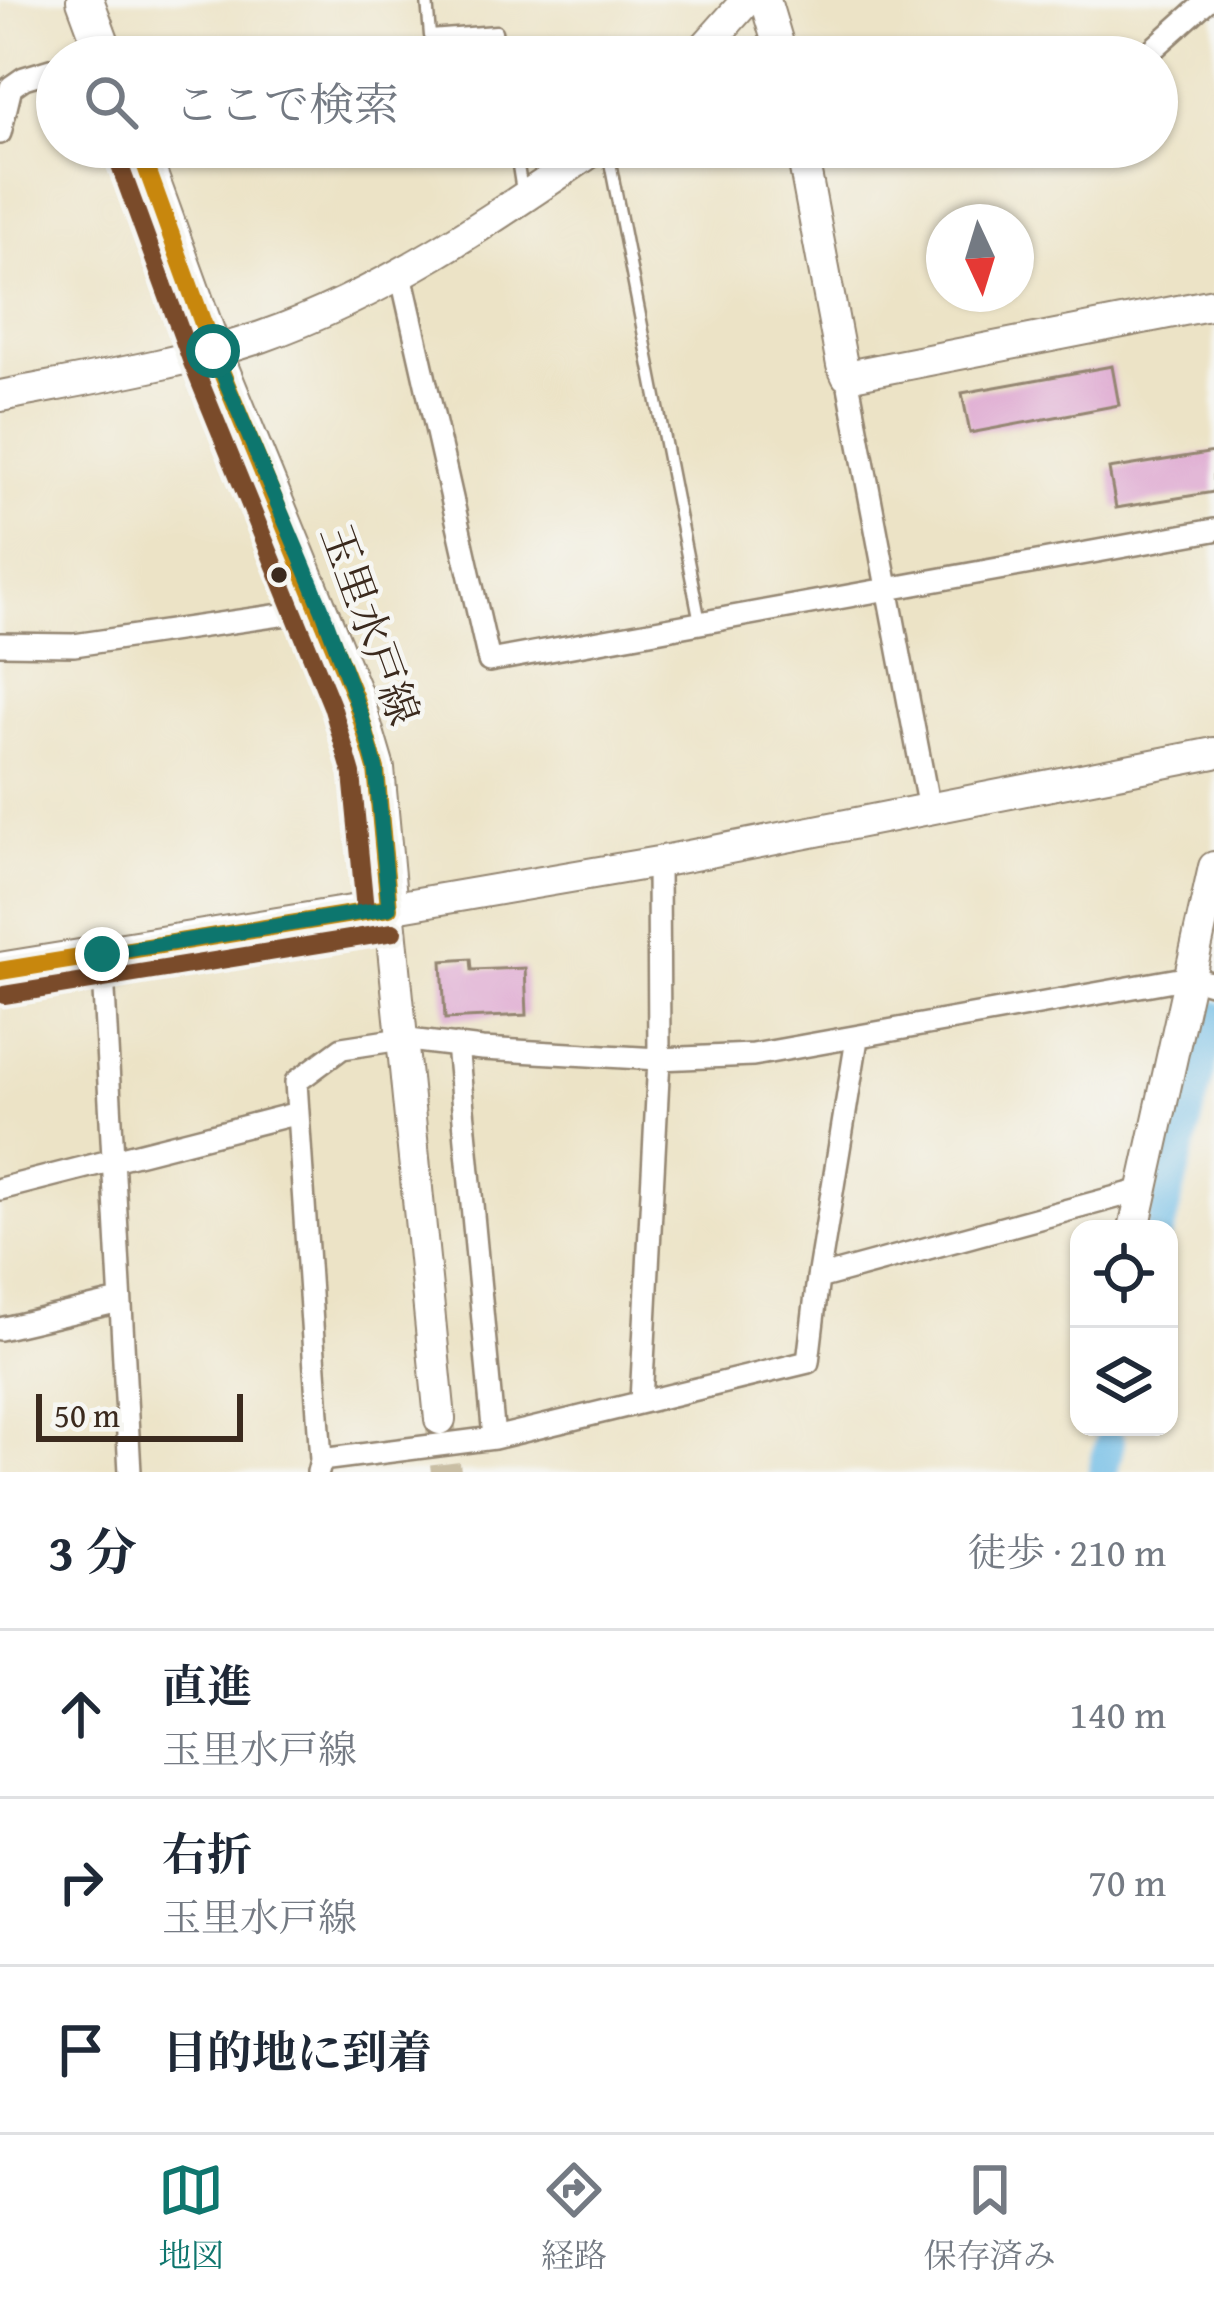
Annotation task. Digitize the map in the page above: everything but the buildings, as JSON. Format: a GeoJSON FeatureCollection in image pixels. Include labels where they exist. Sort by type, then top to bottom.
{"type":"FeatureCollection","features":[{"type":"Feature","properties":{"kind":"main road"},"geometry":{"type":"LineString","coordinates":[[85,0],[96,36]]}},
{"type":"Feature","properties":{"kind":"main road","name":"玉里水戸線"},"geometry":{"type":"LineString","coordinates":[[147,168],[213,351],[356,698],[376,769],[389,908]]}},
{"type":"Feature","properties":{"kind":"main road"},"geometry":{"type":"LineString","coordinates":[[0,971],[389,908]]}},
{"type":"Feature","properties":{"kind":"street"},"geometry":{"type":"LineString","coordinates":[[715,36],[747,0]]}},
{"type":"Feature","properties":{"kind":"street"},"geometry":{"type":"LineString","coordinates":[[765,0],[776,36]]}},
{"type":"Feature","properties":{"kind":"street"},"geometry":{"type":"LineString","coordinates":[[1168,36],[1208,0]]}},
{"type":"Feature","properties":{"kind":"street"},"geometry":{"type":"LineString","coordinates":[[0,133],[11,88],[36,74]]}},
{"type":"Feature","properties":{"kind":"street"},"geometry":{"type":"LineString","coordinates":[[0,396],[263,336],[401,274],[570,168]]}},
{"type":"Feature","properties":{"kind":"street"},"geometry":{"type":"LineString","coordinates":[[811,168],[842,365],[929,809]]}},
{"type":"Feature","properties":{"kind":"street"},"geometry":{"type":"LineString","coordinates":[[401,274],[489,661],[1214,530]]}},
{"type":"Feature","properties":{"kind":"street"},"geometry":{"type":"LineString","coordinates":[[847,376],[1214,304]]}},
{"type":"Feature","properties":{"kind":"street"},"geometry":{"type":"LineString","coordinates":[[0,644],[74,645],[322,609]]}},
{"type":"Feature","properties":{"kind":"street"},"geometry":{"type":"LineString","coordinates":[[440,1419],[389,908],[658,862],[1214,753]]}},
{"type":"Feature","properties":{"kind":"street"},"geometry":{"type":"LineString","coordinates":[[641,1401],[659,1059],[658,862]]}},
{"type":"Feature","properties":{"kind":"street"},"geometry":{"type":"LineString","coordinates":[[1136,1220],[1202,980],[1214,867]]}},
{"type":"Feature","properties":{"kind":"street"},"geometry":{"type":"LineString","coordinates":[[102,954],[130,1472]]}},
{"type":"Feature","properties":{"kind":"street"},"geometry":{"type":"LineString","coordinates":[[857,1039],[808,1362],[494,1438],[320,1466],[296,1082],[342,1048],[401,1039],[659,1059],[753,1055],[1202,980]]}},
{"type":"Feature","properties":{"kind":"street"},"geometry":{"type":"LineString","coordinates":[[457,1046],[494,1438]]}},
{"type":"Feature","properties":{"kind":"street"},"geometry":{"type":"LineString","coordinates":[[0,1189],[298,1113]]}},
{"type":"Feature","properties":{"kind":"street"},"geometry":{"type":"LineString","coordinates":[[818,1278],[1142,1190]]}},
{"type":"Feature","properties":{"kind":"street"},"geometry":{"type":"LineString","coordinates":[[0,1329],[120,1301]]}},
{"type":"Feature","properties":{"kind":"lane"},"geometry":{"type":"LineString","coordinates":[[427,0],[430,36],[496,31],[497,36]]}},
{"type":"Feature","properties":{"kind":"lane"},"geometry":{"type":"LineString","coordinates":[[519,168],[524,199]]}},
{"type":"Feature","properties":{"kind":"lane"},"geometry":{"type":"LineString","coordinates":[[606,168],[700,622]]}},
{"type":"Feature","properties":{"kind":"waterway"},"geometry":{"type":"LineString","coordinates":[[1162,1220],[1214,1016]]}},
{"type":"Feature","properties":{"kind":"waterway"},"geometry":{"type":"LineString","coordinates":[[1103,1472],[1110,1442]]}},
{"type":"Feature","properties":{"kind":"tunnel"},"geometry":{"type":"LineString","coordinates":[[440,1419],[446,1472]]}},
{"type":"Feature","properties":{"kind":"transit line"},"geometry":{"type":"LineString","coordinates":[[121,168],[191,360],[332,706],[352,774],[365,910]]}},
{"type":"Feature","properties":{"kind":"transit line"},"geometry":{"type":"LineString","coordinates":[[147,168],[213,351],[355,698],[376,769],[389,908]]}},
{"type":"Feature","properties":{"kind":"transit line"},"geometry":{"type":"LineString","coordinates":[[0,971],[389,908]]}},
{"type":"Feature","properties":{"kind":"transit line"},"geometry":{"type":"LineString","coordinates":[[4,995],[393,932]]}},
{"type":"Feature","properties":{"kind":"route"},"geometry":{"type":"LineString","coordinates":[[102,954],[389,908],[376,769],[362,718],[322,609],[213,351]]}}]}
